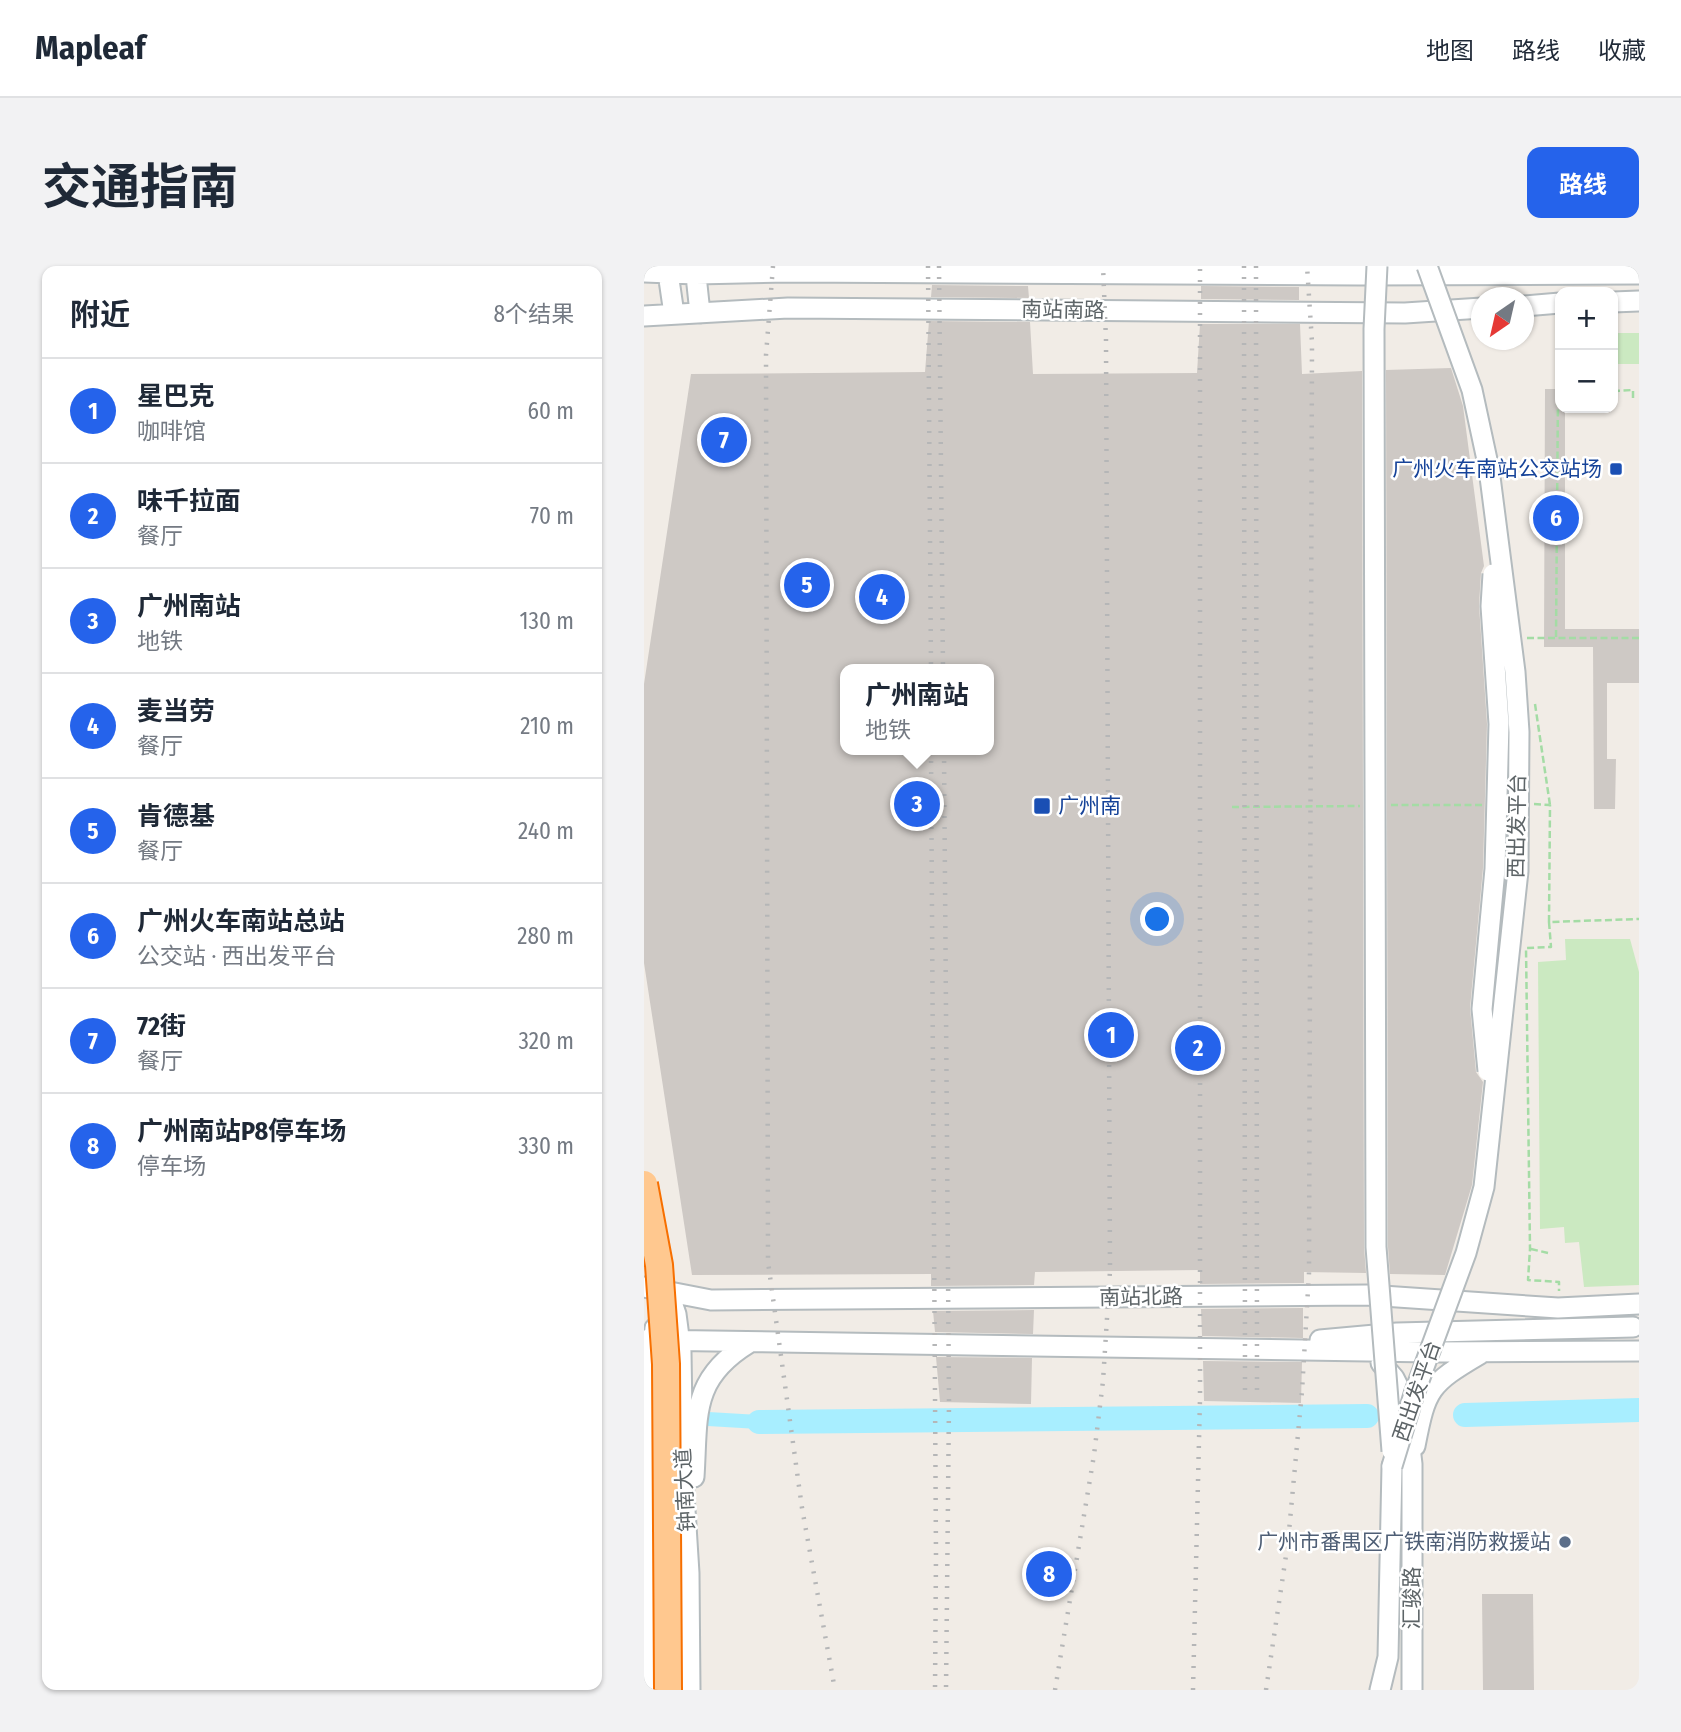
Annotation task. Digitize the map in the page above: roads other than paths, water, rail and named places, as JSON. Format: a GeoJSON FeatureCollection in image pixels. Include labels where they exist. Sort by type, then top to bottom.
{"type":"FeatureCollection","features":[{"type":"Feature","properties":{"kind":"highway"},"geometry":{"type":"LineString","coordinates":[[644,1184],[659,1265],[684,1688]]}},
{"type":"Feature","properties":{"kind":"street"},"geometry":{"type":"LineString","coordinates":[[735,266],[756,274]]}},
{"type":"Feature","properties":{"kind":"street","name":"西出发平台"},"geometry":{"type":"LineString","coordinates":[[1402,1465],[1414,1394],[1466,1253],[1484,1186],[1518,857],[1515,672],[1489,469],[1472,390],[1427,266]]}},
{"type":"Feature","properties":{"kind":"street"},"geometry":{"type":"LineString","coordinates":[[1371,269],[1374,329],[1376,1247],[1388,1379],[1402,1465]]}},
{"type":"Feature","properties":{"kind":"street","name":"南站南路"},"geometry":{"type":"LineString","coordinates":[[644,272],[695,270],[756,274],[1371,269],[1639,274]]}},
{"type":"Feature","properties":{"kind":"street"},"geometry":{"type":"LineString","coordinates":[[668,270],[674,314]]}},
{"type":"Feature","properties":{"kind":"street"},"geometry":{"type":"LineString","coordinates":[[695,270],[700,313]]}},
{"type":"Feature","properties":{"kind":"street"},"geometry":{"type":"LineString","coordinates":[[1618,302],[1639,301]]}},
{"type":"Feature","properties":{"kind":"street"},"geometry":{"type":"LineString","coordinates":[[1534,305],[1555,303]]}},
{"type":"Feature","properties":{"kind":"street","name":"南站南路"},"geometry":{"type":"LineString","coordinates":[[644,316],[788,308],[1391,313],[1471,309]]}},
{"type":"Feature","properties":{"kind":"street","name":"南站北路"},"geometry":{"type":"LineString","coordinates":[[644,1287],[711,1300],[765,1301],[1368,1295],[1559,1308],[1635,1327]]}},
{"type":"Feature","properties":{"kind":"street"},"geometry":{"type":"LineString","coordinates":[[646,1690],[649,1340],[668,1291]]}},
{"type":"Feature","properties":{"kind":"street","name":"钟南大道"},"geometry":{"type":"LineString","coordinates":[[668,1291],[676,1314],[680,1342],[682,1394],[689,1451],[682,1478],[689,1573],[684,1688]]}},
{"type":"Feature","properties":{"kind":"street"},"geometry":{"type":"LineString","coordinates":[[649,1340],[1482,1352],[1635,1327]]}},
{"type":"Feature","properties":{"kind":"street"},"geometry":{"type":"LineString","coordinates":[[1225,1350],[1397,1333],[1635,1327]]}},
{"type":"Feature","properties":{"kind":"street"},"geometry":{"type":"LineString","coordinates":[[689,1573],[689,1451],[698,1410],[706,1383],[724,1360],[749,1342]]}},
{"type":"Feature","properties":{"kind":"street"},"geometry":{"type":"LineString","coordinates":[[1338,1351],[1377,1360],[1394,1378],[1405,1404],[1388,1657],[1380,1690]]}},
{"type":"Feature","properties":{"kind":"street"},"geometry":{"type":"LineString","coordinates":[[1402,1465],[1423,1403],[1433,1388],[1456,1368],[1482,1352]]}},
{"type":"Feature","properties":{"kind":"street","name":"汇骏路"},"geometry":{"type":"LineString","coordinates":[[1402,1465],[1412,1690]]}},
{"type":"Feature","properties":{"kind":"street"},"geometry":{"type":"LineString","coordinates":[[648,1476],[682,1478]]}},
{"type":"Feature","properties":{"kind":"street"},"geometry":{"type":"LineString","coordinates":[[644,1518],[647,1551]]}},
{"type":"Feature","properties":{"kind":"waterway"},"geometry":{"type":"LineString","coordinates":[[1465,1415],[1639,1410]]}},
{"type":"Feature","properties":{"kind":"waterway"},"geometry":{"type":"LineString","coordinates":[[759,1422],[1367,1416]]}},
{"type":"Feature","properties":{"kind":"waterway"},"geometry":{"type":"LineString","coordinates":[[691,1418],[759,1422]]}},
{"type":"Feature","properties":{"kind":"railway"},"geometry":{"type":"LineString","coordinates":[[773,266],[766,355],[768,1262],[802,1508],[835,1690]]}},
{"type":"Feature","properties":{"kind":"railway"},"geometry":{"type":"LineString","coordinates":[[928,266],[931,664]]}},
{"type":"Feature","properties":{"kind":"railway"},"geometry":{"type":"LineString","coordinates":[[939,266],[943,664]]}},
{"type":"Feature","properties":{"kind":"railway"},"geometry":{"type":"LineString","coordinates":[[1055,1690],[1094,1455],[1103,1381],[1110,1271],[1106,340],[1103,266]]}},
{"type":"Feature","properties":{"kind":"railway"},"geometry":{"type":"LineString","coordinates":[[1193,1690],[1200,1399],[1200,266]]}},
{"type":"Feature","properties":{"kind":"railway"},"geometry":{"type":"LineString","coordinates":[[1244,266],[1245,1393]]}},
{"type":"Feature","properties":{"kind":"railway"},"geometry":{"type":"LineString","coordinates":[[1256,266],[1257,1392]]}},
{"type":"Feature","properties":{"kind":"railway"},"geometry":{"type":"LineString","coordinates":[[1266,1690],[1288,1542],[1302,1391],[1309,1273],[1312,342],[1307,266]]}},
{"type":"Feature","properties":{"kind":"railway"},"geometry":{"type":"LineString","coordinates":[[931,755],[935,1690]]}},
{"type":"Feature","properties":{"kind":"railway"},"geometry":{"type":"LineString","coordinates":[[944,755],[949,1403],[946,1690]]}},
{"type":"Feature","properties":{"kind":"place","name":"72街"},"geometry":{"type":"Point","coordinates":[724,440]}},
{"type":"Feature","properties":{"kind":"place","name":"广州火车南站公交站场"},"geometry":{"type":"Point","coordinates":[1616,469]}},
{"type":"Feature","properties":{"kind":"place","name":"广州火车南站总站"},"geometry":{"type":"Point","coordinates":[1556,518]}},
{"type":"Feature","properties":{"kind":"place","name":"肯德基"},"geometry":{"type":"Point","coordinates":[807,585]}},
{"type":"Feature","properties":{"kind":"place","name":"麦当劳"},"geometry":{"type":"Point","coordinates":[882,597]}},
{"type":"Feature","properties":{"kind":"place","name":"广州南站"},"geometry":{"type":"Point","coordinates":[917,804]}},
{"type":"Feature","properties":{"kind":"place","name":"广州南"},"geometry":{"type":"Point","coordinates":[1042,806]}},
{"type":"Feature","properties":{"kind":"place","name":"星巴克"},"geometry":{"type":"Point","coordinates":[1111,1035]}},
{"type":"Feature","properties":{"kind":"place","name":"味千拉面"},"geometry":{"type":"Point","coordinates":[1198,1048]}},
{"type":"Feature","properties":{"kind":"place","name":"广州市番禺区广铁南消防救援站"},"geometry":{"type":"Point","coordinates":[1565,1542]}},
{"type":"Feature","properties":{"kind":"place","name":"广州南站P8停车场"},"geometry":{"type":"Point","coordinates":[1049,1574]}}]}
